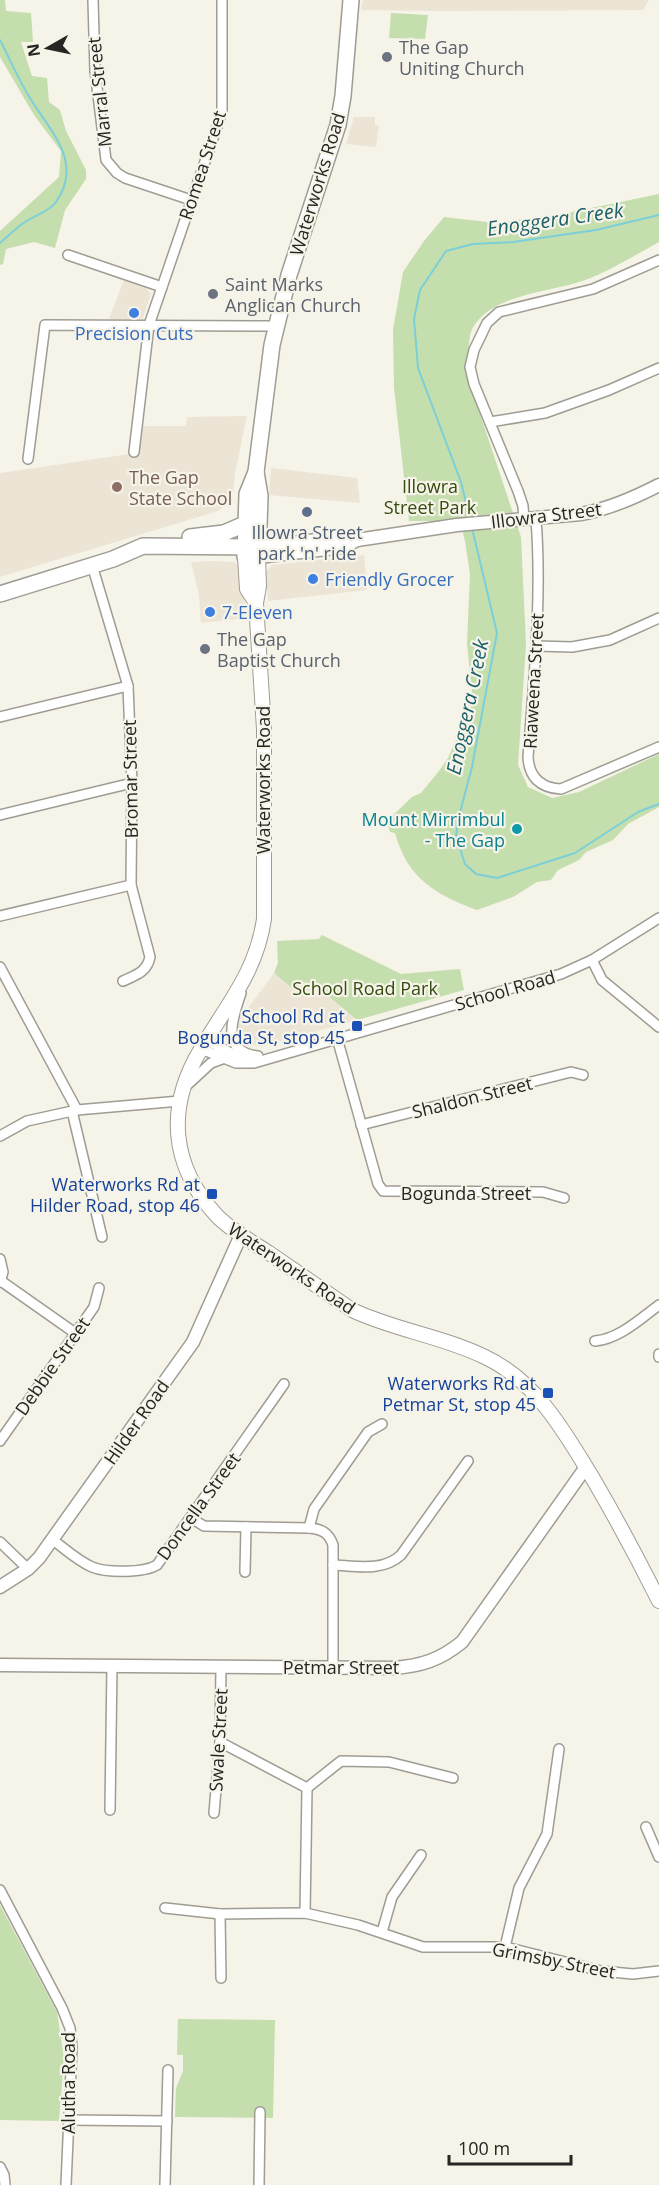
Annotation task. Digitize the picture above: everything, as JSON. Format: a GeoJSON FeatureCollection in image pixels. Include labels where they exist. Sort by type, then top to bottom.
{"type":"FeatureCollection","features":[{"type":"Feature","properties":{"kind":"main road","name":"Waterworks Road"},"geometry":{"type":"LineString","coordinates":[[351,0],[343,96],[338,125],[289,275],[276,326],[266,385],[256,472],[247,494],[245,524],[259,586],[256,603],[264,720],[264,919],[257,948],[245,979],[189,1070],[181,1096],[177,1122],[179,1141],[183,1160],[190,1176],[217,1216],[241,1235],[352,1310],[379,1322],[486,1357],[509,1370],[531,1389],[546,1407],[586,1467],[622,1528],[659,1601]]}},
{"type":"Feature","properties":{"kind":"main road","name":"Waterworks Road"},"geometry":{"type":"LineString","coordinates":[[252,552],[260,496],[256,472]]}},
{"type":"Feature","properties":{"kind":"main road"},"geometry":{"type":"LineString","coordinates":[[0,594],[113,559],[143,546],[173,539],[218,534],[245,524]]}},
{"type":"Feature","properties":{"kind":"main road"},"geometry":{"type":"LineString","coordinates":[[143,546],[252,552]]}},
{"type":"Feature","properties":{"kind":"main road"},"geometry":{"type":"LineString","coordinates":[[113,559],[156,555],[252,552]]}},
{"type":"Feature","properties":{"kind":"street","name":"Marral Street"},"geometry":{"type":"LineString","coordinates":[[93,0],[95,71],[106,160],[117,173],[125,178],[191,200]]}},
{"type":"Feature","properties":{"kind":"street","name":"Romea Street"},"geometry":{"type":"LineString","coordinates":[[134,452],[149,325],[222,112],[222,0]]}},
{"type":"Feature","properties":{"kind":"street"},"geometry":{"type":"LineString","coordinates":[[68,255],[162,287]]}},
{"type":"Feature","properties":{"kind":"street","name":"Riaweena Street"},"geometry":{"type":"LineString","coordinates":[[659,260],[593,289],[499,312],[487,323],[474,350],[470,367],[474,384],[530,519],[538,548],[536,646],[528,757],[531,775],[541,784],[553,788],[569,786],[659,747]]}},
{"type":"Feature","properties":{"kind":"street"},"geometry":{"type":"LineString","coordinates":[[28,459],[45,325],[276,326]]}},
{"type":"Feature","properties":{"kind":"street"},"geometry":{"type":"LineString","coordinates":[[490,422],[545,413],[609,390],[659,368]]}},
{"type":"Feature","properties":{"kind":"street","name":"Illowra Street"},"geometry":{"type":"LineString","coordinates":[[252,552],[344,548],[357,540],[457,525],[601,510],[636,497],[659,484]]}},
{"type":"Feature","properties":{"kind":"street","name":"Bromar Street"},"geometry":{"type":"LineString","coordinates":[[92,565],[128,686],[132,783],[131,885],[150,957],[144,970],[123,981]]}},
{"type":"Feature","properties":{"kind":"street"},"geometry":{"type":"LineString","coordinates":[[536,646],[572,647],[610,640],[659,618]]}},
{"type":"Feature","properties":{"kind":"street"},"geometry":{"type":"LineString","coordinates":[[0,717],[128,686]]}},
{"type":"Feature","properties":{"kind":"street"},"geometry":{"type":"LineString","coordinates":[[0,815],[132,783]]}},
{"type":"Feature","properties":{"kind":"street"},"geometry":{"type":"LineString","coordinates":[[0,916],[131,885]]}},
{"type":"Feature","properties":{"kind":"street","name":"School Road"},"geometry":{"type":"LineString","coordinates":[[203,1044],[222,1059],[238,1064],[249,1064],[561,974],[592,960],[659,918]]}},
{"type":"Feature","properties":{"kind":"street"},"geometry":{"type":"LineString","coordinates":[[592,960],[602,980],[659,1028]]}},
{"type":"Feature","properties":{"kind":"street"},"geometry":{"type":"LineString","coordinates":[[0,967],[75,1110],[102,1238]]}},
{"type":"Feature","properties":{"kind":"street"},"geometry":{"type":"LineString","coordinates":[[245,979],[231,1023],[231,1033],[240,1049],[250,1055],[258,1056]]}},
{"type":"Feature","properties":{"kind":"street","name":"Bogunda Street"},"geometry":{"type":"LineString","coordinates":[[337,1038],[378,1184],[383,1191],[392,1193],[543,1192],[564,1198]]}},
{"type":"Feature","properties":{"kind":"street","name":"School Road"},"geometry":{"type":"LineString","coordinates":[[203,1044],[234,1054],[271,1057]]}},
{"type":"Feature","properties":{"kind":"street"},"geometry":{"type":"LineString","coordinates":[[0,1136],[27,1121],[75,1110],[181,1096],[211,1063],[222,1059]]}},
{"type":"Feature","properties":{"kind":"street","name":"Shaldon Street"},"geometry":{"type":"LineString","coordinates":[[361,1125],[571,1072],[583,1075]]}},
{"type":"Feature","properties":{"kind":"street","name":"Hilder Road"},"geometry":{"type":"LineString","coordinates":[[0,1587],[28,1569],[53,1540],[193,1342],[241,1235]]}},
{"type":"Feature","properties":{"kind":"street"},"geometry":{"type":"LineString","coordinates":[[0,1259],[3,1272],[0,1281],[75,1333]]}},
{"type":"Feature","properties":{"kind":"street","name":"Debbie Street"},"geometry":{"type":"LineString","coordinates":[[0,1441],[94,1307],[99,1288]]}},
{"type":"Feature","properties":{"kind":"street"},"geometry":{"type":"LineString","coordinates":[[595,1341],[606,1340],[622,1332],[659,1305]]}},
{"type":"Feature","properties":{"kind":"street","name":"Doncella Street"},"geometry":{"type":"LineString","coordinates":[[53,1540],[89,1566],[97,1569],[146,1570],[157,1565],[284,1384]]}},
{"type":"Feature","properties":{"kind":"street"},"geometry":{"type":"LineString","coordinates":[[309,1528],[314,1509],[368,1432],[382,1424]]}},
{"type":"Feature","properties":{"kind":"street"},"geometry":{"type":"LineString","coordinates":[[333,1565],[381,1566],[394,1561],[401,1555],[468,1461]]}},
{"type":"Feature","properties":{"kind":"street","name":"Petmar Street"},"geometry":{"type":"LineString","coordinates":[[0,1665],[393,1668],[414,1666],[436,1660],[450,1652],[462,1641],[586,1467]]}},
{"type":"Feature","properties":{"kind":"street"},"geometry":{"type":"LineString","coordinates":[[191,1518],[204,1526],[316,1528],[327,1534],[333,1545],[333,1667]]}},
{"type":"Feature","properties":{"kind":"street"},"geometry":{"type":"LineString","coordinates":[[245,1572],[246,1527]]}},
{"type":"Feature","properties":{"kind":"street"},"geometry":{"type":"LineString","coordinates":[[0,1542],[28,1569]]}},
{"type":"Feature","properties":{"kind":"street"},"geometry":{"type":"LineString","coordinates":[[110,1810],[112,1665]]}},
{"type":"Feature","properties":{"kind":"street","name":"Swale Street"},"geometry":{"type":"LineString","coordinates":[[214,1813],[220,1742],[221,1666]]}},
{"type":"Feature","properties":{"kind":"street"},"geometry":{"type":"LineString","coordinates":[[220,1742],[307,1788]]}},
{"type":"Feature","properties":{"kind":"street"},"geometry":{"type":"LineString","coordinates":[[505,1947],[519,1888],[547,1834],[559,1749]]}},
{"type":"Feature","properties":{"kind":"street"},"geometry":{"type":"LineString","coordinates":[[307,1788],[341,1761],[388,1762],[453,1778]]}},
{"type":"Feature","properties":{"kind":"street"},"geometry":{"type":"LineString","coordinates":[[305,1913],[307,1788]]}},
{"type":"Feature","properties":{"kind":"street"},"geometry":{"type":"LineString","coordinates":[[646,1827],[659,1857]]}},
{"type":"Feature","properties":{"kind":"street"},"geometry":{"type":"LineString","coordinates":[[382,1932],[392,1897],[421,1855]]}},
{"type":"Feature","properties":{"kind":"street","name":"Alutha Road"},"geometry":{"type":"LineString","coordinates":[[0,1890],[62,2008],[70,2028],[72,2047],[66,2185]]}},
{"type":"Feature","properties":{"kind":"street","name":"Grimsby Street"},"geometry":{"type":"LineString","coordinates":[[165,1908],[220,1914],[305,1913],[382,1932],[423,1947],[505,1947],[601,1971],[633,1974],[659,1971]]}},
{"type":"Feature","properties":{"kind":"street"},"geometry":{"type":"LineString","coordinates":[[220,1914],[220,1978]]}},
{"type":"Feature","properties":{"kind":"street"},"geometry":{"type":"LineString","coordinates":[[165,2185],[168,2070]]}},
{"type":"Feature","properties":{"kind":"street"},"geometry":{"type":"LineString","coordinates":[[259,2185],[260,2112]]}},
{"type":"Feature","properties":{"kind":"street"},"geometry":{"type":"LineString","coordinates":[[68,2120],[167,2121]]}},
{"type":"Feature","properties":{"kind":"street"},"geometry":{"type":"LineString","coordinates":[[1,2168],[5,2185]]}},
{"type":"Feature","properties":{"kind":"shaded area"},"geometry":{"type":"Polygon","coordinates":[[[363,0],[649,0],[643,10],[436,11],[361,10],[363,0]]]}},
{"type":"Feature","properties":{"kind":"shaded area"},"geometry":{"type":"Polygon","coordinates":[[[354,117],[375,117],[375,125],[379,125],[376,147],[346,144],[354,117]]]}},
{"type":"Feature","properties":{"kind":"shaded area"},"geometry":{"type":"Polygon","coordinates":[[[124,280],[146,288],[151,294],[143,318],[109,319],[124,280]]]}},
{"type":"Feature","properties":{"kind":"shaded area","name":"The Gap State School"},"geometry":{"type":"Polygon","coordinates":[[[247,416],[235,473],[233,498],[218,511],[0,577],[0,473],[137,453],[141,426],[186,426],[187,417],[247,416]]]}},
{"type":"Feature","properties":{"kind":"shaded area"},"geometry":{"type":"Polygon","coordinates":[[[271,468],[357,478],[360,503],[269,495],[271,468]]]}},
{"type":"Feature","properties":{"kind":"shaded area"},"geometry":{"type":"Polygon","coordinates":[[[364,555],[367,590],[268,601],[266,572],[272,565],[364,555]]]}},
{"type":"Feature","properties":{"kind":"shaded area","name":"7-Eleven"},"geometry":{"type":"Polygon","coordinates":[[[191,562],[235,562],[241,568],[246,618],[201,623],[199,595],[191,562]]]}},
{"type":"Feature","properties":{"kind":"shaded area"},"geometry":{"type":"Polygon","coordinates":[[[274,973],[292,988],[300,980],[320,989],[357,1020],[260,1047],[244,1042],[238,1029],[240,1019],[274,973]]]}},
{"type":"Feature","properties":{"kind":"green space"},"geometry":{"type":"Polygon","coordinates":[[[0,0],[5,0],[6,11],[31,13],[33,42],[21,42],[32,76],[47,78],[49,102],[60,110],[66,131],[86,170],[86,179],[65,210],[55,248],[34,242],[6,249],[3,264],[0,265],[0,231],[59,177],[61,151],[34,115],[0,57],[0,0]]]}},
{"type":"Feature","properties":{"kind":"green space"},"geometry":{"type":"Polygon","coordinates":[[[391,13],[428,15],[425,39],[389,38],[391,13]]]}},
{"type":"Feature","properties":{"kind":"green space","name":"Illowra Street Park"},"geometry":{"type":"Polygon","coordinates":[[[659,194],[659,242],[594,276],[507,301],[493,308],[481,317],[472,329],[469,356],[470,384],[521,537],[526,644],[518,765],[528,787],[552,798],[579,792],[659,754],[659,807],[628,824],[613,840],[586,852],[579,860],[558,870],[551,880],[537,882],[513,897],[477,910],[449,898],[425,883],[407,862],[395,833],[390,832],[387,821],[412,797],[421,793],[439,771],[448,758],[473,701],[467,644],[470,574],[460,521],[409,521],[394,388],[393,330],[403,272],[444,217],[496,223],[567,213],[659,194]]]}},
{"type":"Feature","properties":{"kind":"green space","name":"School Road Park"},"geometry":{"type":"Polygon","coordinates":[[[322,935],[401,974],[460,969],[464,990],[357,1020],[320,989],[300,980],[292,988],[274,973],[278,963],[277,941],[319,939],[322,935]]]}},
{"type":"Feature","properties":{"kind":"green space"},"geometry":{"type":"Polygon","coordinates":[[[0,1905],[57,2012],[64,2058],[59,2121],[0,2120],[0,1905]]]}},
{"type":"Feature","properties":{"kind":"green space"},"geometry":{"type":"Polygon","coordinates":[[[178,2019],[275,2020],[273,2118],[175,2117],[176,2088],[183,2071],[183,2055],[177,2055],[178,2019]]]}},
{"type":"Feature","properties":{"kind":"waterway"},"geometry":{"type":"LineString","coordinates":[[0,40],[26,91],[61,147],[67,174],[64,187],[56,202],[46,211],[22,224],[0,243]]}},
{"type":"Feature","properties":{"kind":"waterway","name":"Enoggera Creek"},"geometry":{"type":"LineString","coordinates":[[470,519],[461,482],[418,368],[414,319],[420,290],[446,251],[473,244],[513,242],[596,230],[659,215]]}},
{"type":"Feature","properties":{"kind":"waterway","name":"Enoggera Creek"},"geometry":{"type":"LineString","coordinates":[[472,528],[497,633],[472,767],[458,820],[456,836],[465,864],[476,874],[497,878],[575,853],[638,812],[659,804]]}},
{"type":"Feature","properties":{"kind":"place","name":"The Gap Uniting Church"},"geometry":{"type":"Point","coordinates":[387,57]}},
{"type":"Feature","properties":{"kind":"place","name":"Saint Marks Anglican Church"},"geometry":{"type":"Point","coordinates":[213,294]}},
{"type":"Feature","properties":{"kind":"place","name":"Precision Cuts"},"geometry":{"type":"Point","coordinates":[134,313]}},
{"type":"Feature","properties":{"kind":"place","name":"The Gap State School"},"geometry":{"type":"Point","coordinates":[117,487]}},
{"type":"Feature","properties":{"kind":"place","name":"Illowra Street park 'n' ride"},"geometry":{"type":"Point","coordinates":[307,512]}},
{"type":"Feature","properties":{"kind":"place","name":"Friendly Grocer"},"geometry":{"type":"Point","coordinates":[313,579]}},
{"type":"Feature","properties":{"kind":"place","name":"7-Eleven"},"geometry":{"type":"Point","coordinates":[210,612]}},
{"type":"Feature","properties":{"kind":"place","name":"The Gap Baptist Church"},"geometry":{"type":"Point","coordinates":[205,649]}},
{"type":"Feature","properties":{"kind":"place","name":"Mount Mirrimbul - The Gap"},"geometry":{"type":"Point","coordinates":[517,829]}},
{"type":"Feature","properties":{"kind":"place","name":"School Rd at Bogunda St, stop 45"},"geometry":{"type":"Point","coordinates":[357,1026]}},
{"type":"Feature","properties":{"kind":"place","name":"Waterworks Rd at Hilder Road, stop 46"},"geometry":{"type":"Point","coordinates":[212,1194]}},
{"type":"Feature","properties":{"kind":"place","name":"Waterworks Rd at Petmar St, stop 45"},"geometry":{"type":"Point","coordinates":[548,1393]}}]}
